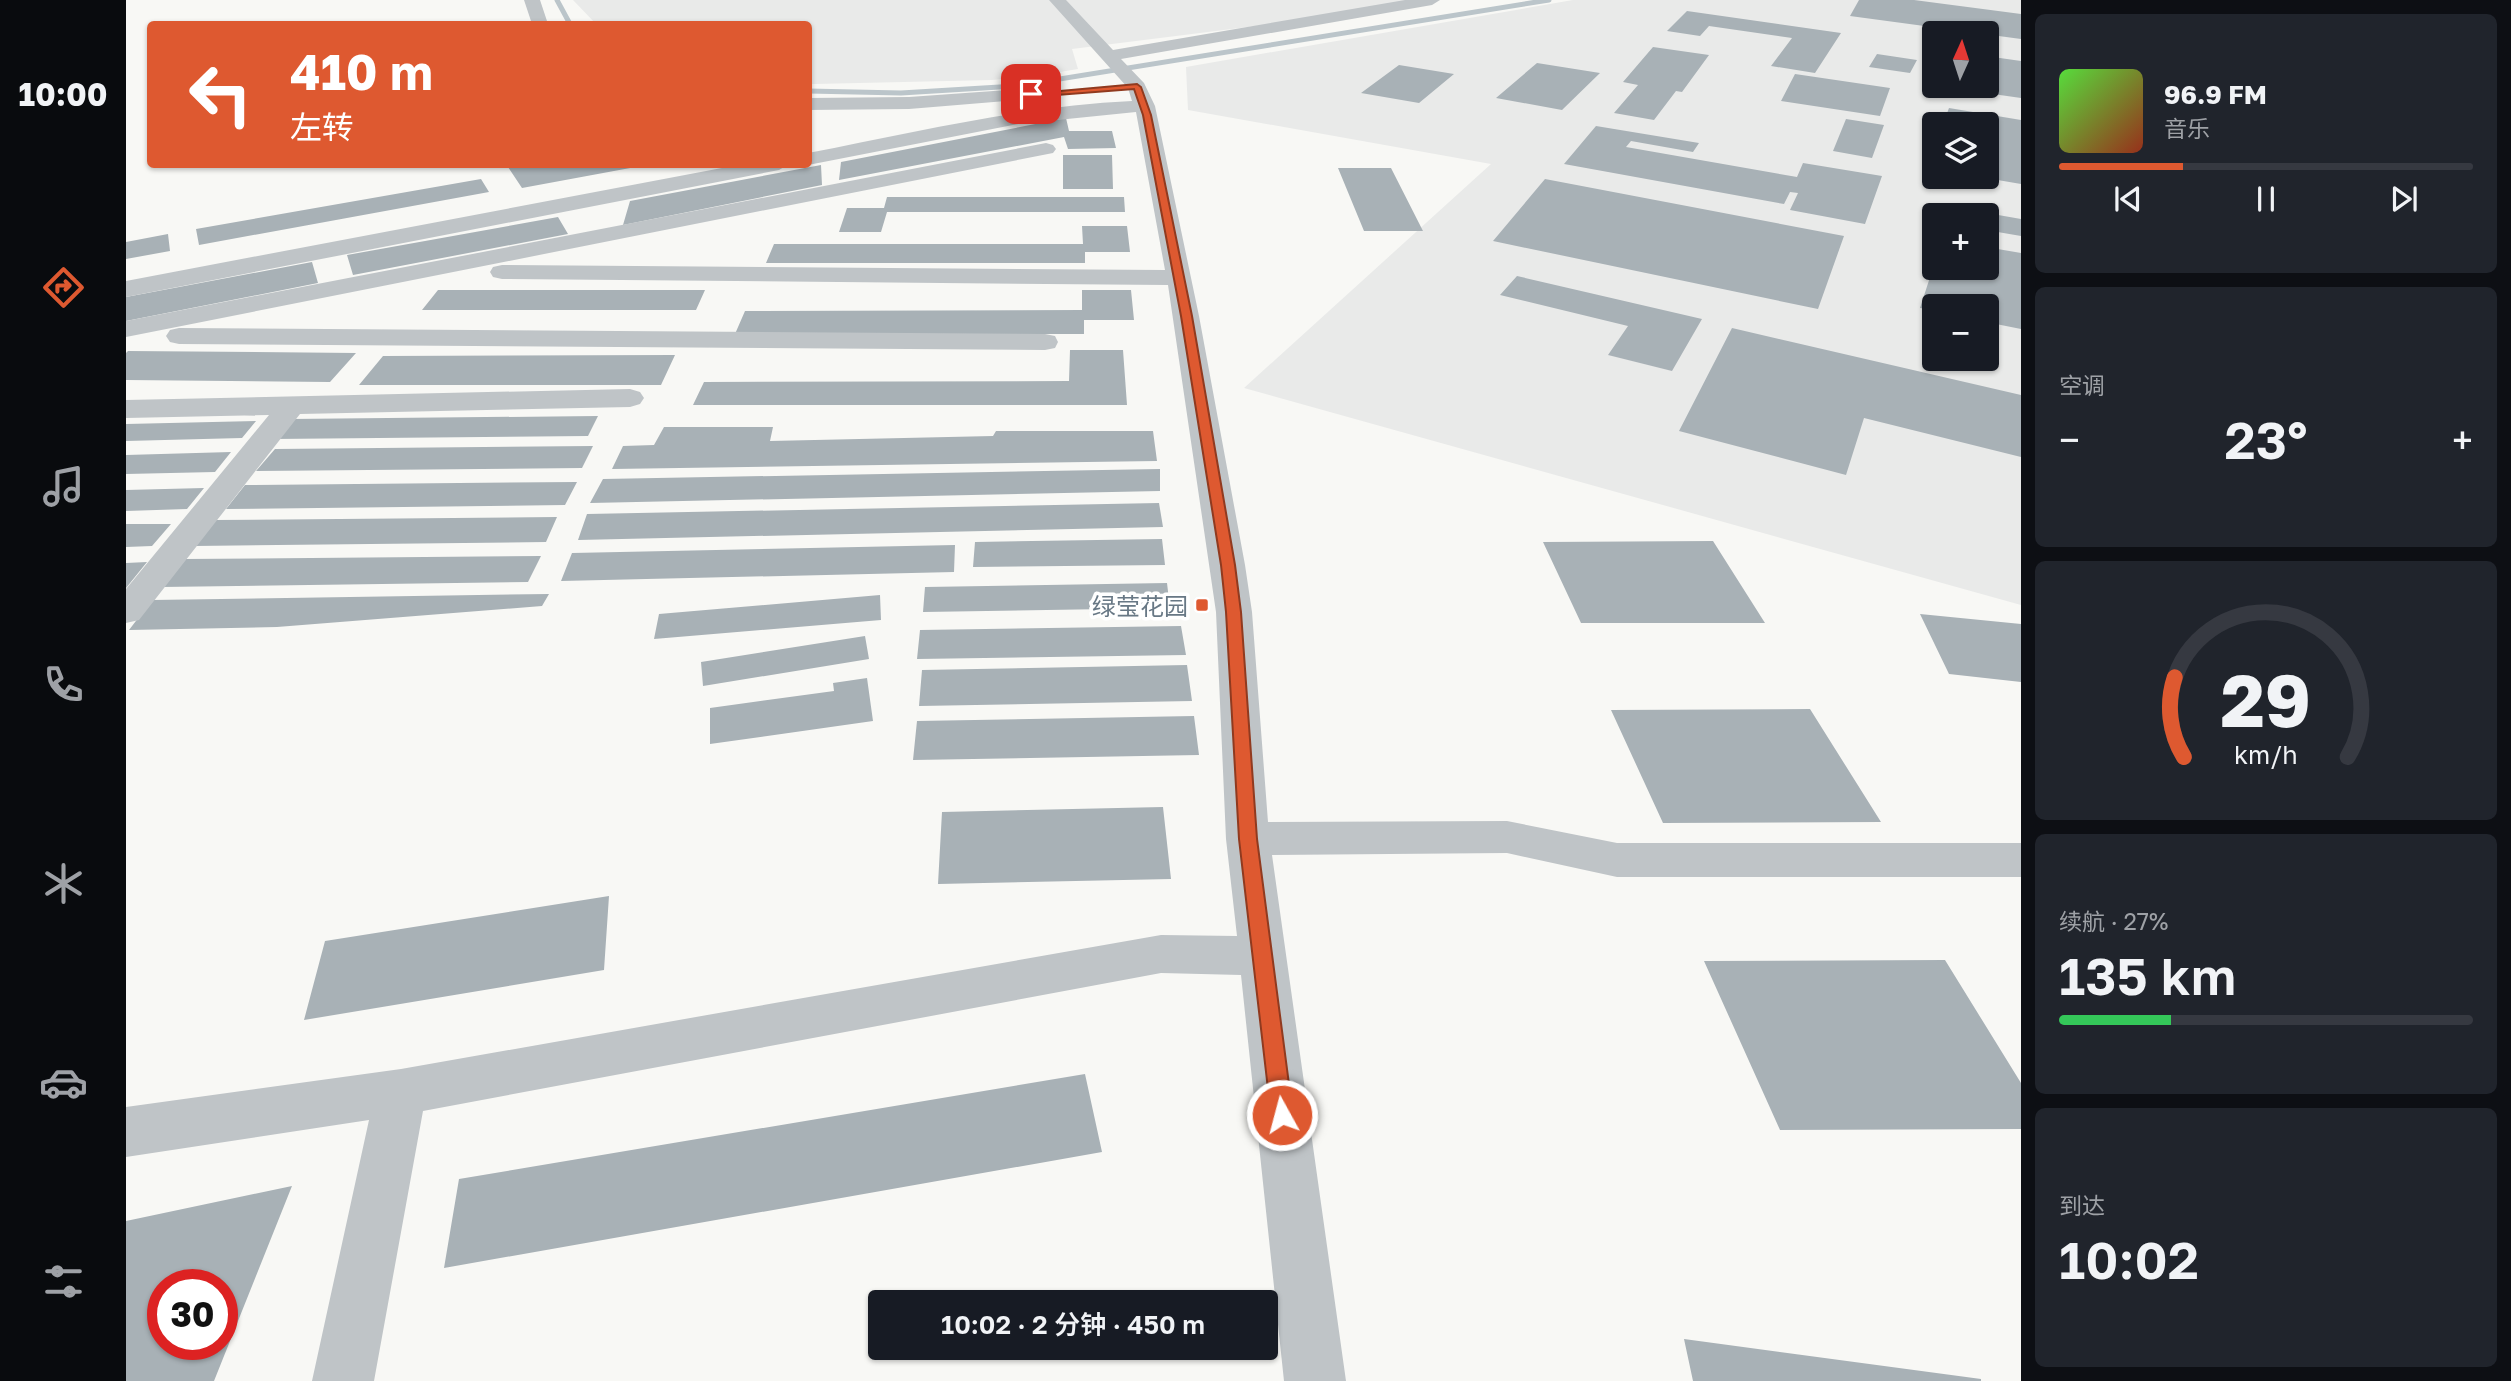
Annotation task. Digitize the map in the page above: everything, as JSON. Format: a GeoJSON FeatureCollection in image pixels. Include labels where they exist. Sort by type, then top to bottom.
{"type":"FeatureCollection","features":[{"type":"Feature","properties":{"kind":"street"},"geometry":{"type":"LineString","coordinates":[[532,0],[539,21]]}},
{"type":"Feature","properties":{"kind":"street"},"geometry":{"type":"LineString","coordinates":[[1057,0],[1121,79],[1179,278],[1231,589],[1248,839],[1315,1381]]}},
{"type":"Feature","properties":{"kind":"street"},"geometry":{"type":"LineString","coordinates":[[812,158],[1042,114],[1099,107],[1121,79],[1432,0]]}},
{"type":"Feature","properties":{"kind":"street"},"geometry":{"type":"LineString","coordinates":[[812,104],[909,103],[1058,93]]}},
{"type":"Feature","properties":{"kind":"street"},"geometry":{"type":"LineString","coordinates":[[126,329],[1046,149]]}},
{"type":"Feature","properties":{"kind":"street"},"geometry":{"type":"LineString","coordinates":[[126,289],[758,168]]}},
{"type":"Feature","properties":{"kind":"street"},"geometry":{"type":"LineString","coordinates":[[593,238],[611,196]]}},
{"type":"Feature","properties":{"kind":"street"},"geometry":{"type":"LineString","coordinates":[[421,272],[1179,278]]}},
{"type":"Feature","properties":{"kind":"street"},"geometry":{"type":"LineString","coordinates":[[126,336],[1045,342]]}},
{"type":"Feature","properties":{"kind":"street"},"geometry":{"type":"LineString","coordinates":[[126,409],[630,398]]}},
{"type":"Feature","properties":{"kind":"street"},"geometry":{"type":"LineString","coordinates":[[126,612],[291,406]]}},
{"type":"Feature","properties":{"kind":"street"},"geometry":{"type":"LineString","coordinates":[[1248,839],[1507,837],[1617,860],[2021,860]]}},
{"type":"Feature","properties":{"kind":"street"},"geometry":{"type":"LineString","coordinates":[[126,1132],[401,1092],[1161,954],[1262,956]]}},
{"type":"Feature","properties":{"kind":"street"},"geometry":{"type":"LineString","coordinates":[[343,1381],[401,1092]]}},
{"type":"Feature","properties":{"kind":"shaded area"},"geometry":{"type":"Polygon","coordinates":[[[573,0],[1415,0],[1281,23],[1072,49],[1078,69],[992,80],[812,84],[812,21],[593,21],[573,0]]]}},
{"type":"Feature","properties":{"kind":"shaded area"},"geometry":{"type":"Polygon","coordinates":[[[1573,0],[2021,0],[2021,605],[1244,388],[1491,164],[1188,110],[1186,67],[1573,0]]]}},
{"type":"Feature","properties":{"kind":"building"},"geometry":{"type":"Polygon","coordinates":[[[1859,0],[1914,0],[2021,14],[2021,39],[1999,36],[1999,21],[1922,21],[1922,26],[1850,16],[1859,0]]]}},
{"type":"Feature","properties":{"kind":"building"},"geometry":{"type":"Polygon","coordinates":[[[1687,11],[1841,33],[1815,73],[1771,66],[1792,38],[1709,26],[1700,36],[1667,31],[1687,11]]]}},
{"type":"Feature","properties":{"kind":"building"},"geometry":{"type":"Polygon","coordinates":[[[1653,47],[1709,55],[1682,92],[1676,91],[1654,120],[1614,113],[1638,85],[1623,82],[1653,47]]]}},
{"type":"Feature","properties":{"kind":"building"},"geometry":{"type":"Polygon","coordinates":[[[1877,54],[1917,60],[1910,73],[1869,67],[1877,54]]]}},
{"type":"Feature","properties":{"kind":"building"},"geometry":{"type":"Polygon","coordinates":[[[1999,58],[2021,61],[2021,98],[1999,95],[1999,58]]]}},
{"type":"Feature","properties":{"kind":"building"},"geometry":{"type":"Polygon","coordinates":[[[1537,63],[1600,73],[1562,110],[1496,98],[1537,63]]]}},
{"type":"Feature","properties":{"kind":"building"},"geometry":{"type":"Polygon","coordinates":[[[1399,65],[1454,74],[1419,103],[1361,93],[1399,65]]]}},
{"type":"Feature","properties":{"kind":"building"},"geometry":{"type":"Polygon","coordinates":[[[1795,74],[1890,88],[1880,116],[1781,101],[1795,74]]]}},
{"type":"Feature","properties":{"kind":"building"},"geometry":{"type":"Polygon","coordinates":[[[1949,108],[1973,112],[1948,112],[1949,108]]]}},
{"type":"Feature","properties":{"kind":"building"},"geometry":{"type":"Polygon","coordinates":[[[1999,116],[2021,120],[2021,184],[1999,180],[1999,116]]]}},
{"type":"Feature","properties":{"kind":"building"},"geometry":{"type":"Polygon","coordinates":[[[1066,118],[1069,131],[1112,131],[1116,148],[1068,149],[1064,137],[839,180],[841,162],[1066,118]]]}},
{"type":"Feature","properties":{"kind":"building"},"geometry":{"type":"Polygon","coordinates":[[[1846,119],[1884,125],[1872,158],[1833,151],[1846,119]]]}},
{"type":"Feature","properties":{"kind":"building"},"geometry":{"type":"Polygon","coordinates":[[[1596,126],[1699,143],[1693,152],[1631,141],[1626,147],[1797,177],[1803,163],[1882,176],[1865,224],[1790,210],[1798,193],[1790,192],[1784,204],[1564,164],[1596,126]]]}},
{"type":"Feature","properties":{"kind":"building"},"geometry":{"type":"Polygon","coordinates":[[[1063,155],[1112,155],[1113,189],[1063,189],[1063,155]]]}},
{"type":"Feature","properties":{"kind":"building"},"geometry":{"type":"Polygon","coordinates":[[[821,165],[822,185],[623,225],[630,201],[821,165]]]}},
{"type":"Feature","properties":{"kind":"building"},"geometry":{"type":"Polygon","coordinates":[[[509,168],[630,168],[522,188],[509,168]]]}},
{"type":"Feature","properties":{"kind":"building"},"geometry":{"type":"Polygon","coordinates":[[[1338,168],[1391,168],[1423,231],[1364,231],[1338,168]]]}},
{"type":"Feature","properties":{"kind":"building"},"geometry":{"type":"Polygon","coordinates":[[[481,179],[489,192],[199,245],[196,229],[481,179]]]}},
{"type":"Feature","properties":{"kind":"building"},"geometry":{"type":"Polygon","coordinates":[[[1545,179],[1844,236],[1818,309],[1493,241],[1545,179]]]}},
{"type":"Feature","properties":{"kind":"building"},"geometry":{"type":"Polygon","coordinates":[[[887,197],[1124,197],[1125,212],[887,212],[881,232],[839,232],[847,208],[884,208],[887,197]]]}},
{"type":"Feature","properties":{"kind":"building"},"geometry":{"type":"Polygon","coordinates":[[[1999,215],[2021,219],[2021,236],[1999,232],[1999,215]]]}},
{"type":"Feature","properties":{"kind":"building"},"geometry":{"type":"Polygon","coordinates":[[[558,217],[568,234],[353,275],[347,255],[558,217]]]}},
{"type":"Feature","properties":{"kind":"building"},"geometry":{"type":"Polygon","coordinates":[[[1082,226],[1127,226],[1130,252],[1085,252],[1085,263],[766,263],[774,244],[1083,244],[1082,226]]]}},
{"type":"Feature","properties":{"kind":"building"},"geometry":{"type":"Polygon","coordinates":[[[168,234],[170,251],[126,259],[126,242],[168,234]]]}},
{"type":"Feature","properties":{"kind":"building"},"geometry":{"type":"Polygon","coordinates":[[[1999,249],[2021,253],[2021,329],[1999,325],[1999,294],[1925,294],[1929,280],[1999,280],[1999,249]]]}},
{"type":"Feature","properties":{"kind":"building"},"geometry":{"type":"Polygon","coordinates":[[[312,262],[318,283],[126,321],[126,297],[312,262]]]}},
{"type":"Feature","properties":{"kind":"building"},"geometry":{"type":"Polygon","coordinates":[[[1517,276],[1702,319],[1672,371],[1608,355],[1628,326],[1500,295],[1517,276]]]}},
{"type":"Feature","properties":{"kind":"building"},"geometry":{"type":"Polygon","coordinates":[[[438,290],[705,290],[696,310],[422,310],[438,290]]]}},
{"type":"Feature","properties":{"kind":"building"},"geometry":{"type":"Polygon","coordinates":[[[1082,290],[1131,290],[1134,320],[1084,320],[1084,334],[735,334],[745,311],[1082,310],[1082,290]]]}},
{"type":"Feature","properties":{"kind":"building"},"geometry":{"type":"Polygon","coordinates":[[[1732,328],[2021,395],[2021,457],[1864,418],[1846,475],[1679,431],[1732,328]]]}},
{"type":"Feature","properties":{"kind":"building"},"geometry":{"type":"Polygon","coordinates":[[[1070,350],[1123,350],[1127,405],[693,405],[704,382],[1069,381],[1070,350]]]}},
{"type":"Feature","properties":{"kind":"building"},"geometry":{"type":"Polygon","coordinates":[[[128,351],[356,353],[330,382],[126,380],[128,351]]]}},
{"type":"Feature","properties":{"kind":"building"},"geometry":{"type":"Polygon","coordinates":[[[675,355],[661,385],[359,385],[383,356],[675,355]]]}},
{"type":"Feature","properties":{"kind":"building"},"geometry":{"type":"Polygon","coordinates":[[[598,416],[588,436],[273,439],[290,419],[598,416]]]}},
{"type":"Feature","properties":{"kind":"building"},"geometry":{"type":"Polygon","coordinates":[[[256,421],[242,438],[126,441],[126,424],[256,421]]]}},
{"type":"Feature","properties":{"kind":"building"},"geometry":{"type":"Polygon","coordinates":[[[664,427],[773,427],[770,441],[993,436],[996,431],[1153,431],[1157,461],[612,469],[623,446],[654,445],[664,427]]]}},
{"type":"Feature","properties":{"kind":"building"},"geometry":{"type":"Polygon","coordinates":[[[593,446],[582,468],[256,471],[275,449],[593,446]]]}},
{"type":"Feature","properties":{"kind":"building"},"geometry":{"type":"Polygon","coordinates":[[[231,452],[215,472],[126,474],[126,455],[231,452]]]}},
{"type":"Feature","properties":{"kind":"building"},"geometry":{"type":"Polygon","coordinates":[[[1160,469],[1160,491],[590,503],[603,479],[1160,469]]]}},
{"type":"Feature","properties":{"kind":"building"},"geometry":{"type":"Polygon","coordinates":[[[577,482],[565,505],[226,509],[245,485],[577,482]]]}},
{"type":"Feature","properties":{"kind":"building"},"geometry":{"type":"Polygon","coordinates":[[[204,488],[187,509],[126,511],[126,490],[204,488]]]}},
{"type":"Feature","properties":{"kind":"building"},"geometry":{"type":"Polygon","coordinates":[[[1159,503],[1163,527],[578,540],[587,514],[1159,503]]]}},
{"type":"Feature","properties":{"kind":"building"},"geometry":{"type":"Polygon","coordinates":[[[557,517],[546,542],[194,546],[214,520],[557,517]]]}},
{"type":"Feature","properties":{"kind":"building"},"geometry":{"type":"Polygon","coordinates":[[[126,524],[171,524],[152,546],[126,547],[126,524]]]}},
{"type":"Feature","properties":{"kind":"building"},"geometry":{"type":"Polygon","coordinates":[[[1162,539],[1165,565],[973,567],[975,542],[1162,539]]]}},
{"type":"Feature","properties":{"kind":"building"},"geometry":{"type":"Polygon","coordinates":[[[1713,541],[1765,623],[1581,623],[1543,542],[1713,541]]]}},
{"type":"Feature","properties":{"kind":"building"},"geometry":{"type":"Polygon","coordinates":[[[955,545],[954,572],[561,581],[572,553],[955,545]]]}},
{"type":"Feature","properties":{"kind":"building"},"geometry":{"type":"Polygon","coordinates":[[[541,556],[528,582],[161,587],[184,559],[541,556]]]}},
{"type":"Feature","properties":{"kind":"building"},"geometry":{"type":"Polygon","coordinates":[[[147,562],[126,588],[126,563],[147,562]]]}},
{"type":"Feature","properties":{"kind":"building"},"geometry":{"type":"Polygon","coordinates":[[[1167,583],[1170,608],[923,612],[925,587],[1167,583]]]}},
{"type":"Feature","properties":{"kind":"building"},"geometry":{"type":"Polygon","coordinates":[[[549,594],[542,606],[277,627],[129,630],[152,600],[549,594]]]}},
{"type":"Feature","properties":{"kind":"building"},"geometry":{"type":"Polygon","coordinates":[[[880,595],[881,620],[654,639],[659,614],[880,595]]]}},
{"type":"Feature","properties":{"kind":"building"},"geometry":{"type":"Polygon","coordinates":[[[1920,614],[2021,624],[2021,682],[1949,674],[1920,614]]]}},
{"type":"Feature","properties":{"kind":"building"},"geometry":{"type":"Polygon","coordinates":[[[1181,626],[1186,655],[917,659],[920,630],[1181,626]]]}},
{"type":"Feature","properties":{"kind":"building"},"geometry":{"type":"Polygon","coordinates":[[[865,636],[869,659],[703,686],[701,662],[865,636]]]}},
{"type":"Feature","properties":{"kind":"building"},"geometry":{"type":"Polygon","coordinates":[[[1187,665],[1192,701],[919,706],[922,670],[1187,665]]]}},
{"type":"Feature","properties":{"kind":"building"},"geometry":{"type":"Polygon","coordinates":[[[867,678],[873,721],[710,744],[710,708],[834,691],[833,683],[867,678]]]}},
{"type":"Feature","properties":{"kind":"building"},"geometry":{"type":"Polygon","coordinates":[[[1810,709],[1881,822],[1663,823],[1611,710],[1810,709]]]}},
{"type":"Feature","properties":{"kind":"building"},"geometry":{"type":"Polygon","coordinates":[[[1194,716],[1199,755],[913,760],[917,721],[1194,716]]]}},
{"type":"Feature","properties":{"kind":"building"},"geometry":{"type":"Polygon","coordinates":[[[1163,807],[1171,879],[938,884],[942,812],[1163,807]]]}},
{"type":"Feature","properties":{"kind":"building"},"geometry":{"type":"Polygon","coordinates":[[[609,896],[604,970],[304,1020],[325,941],[609,896]]]}},
{"type":"Feature","properties":{"kind":"building"},"geometry":{"type":"Polygon","coordinates":[[[1945,960],[2021,1083],[2021,1129],[1780,1130],[1704,961],[1945,960]]]}},
{"type":"Feature","properties":{"kind":"building"},"geometry":{"type":"Polygon","coordinates":[[[1085,1074],[1102,1152],[444,1268],[459,1179],[1085,1074]]]}},
{"type":"Feature","properties":{"kind":"building"},"geometry":{"type":"Polygon","coordinates":[[[292,1186],[238,1321],[238,1269],[147,1269],[147,1360],[222,1360],[214,1381],[126,1381],[126,1221],[292,1186]]]}},
{"type":"Feature","properties":{"kind":"building"},"geometry":{"type":"Polygon","coordinates":[[[1684,1339],[1981,1379],[1981,1381],[1693,1381],[1684,1339]]]}},
{"type":"Feature","properties":{"kind":"waterway"},"geometry":{"type":"LineString","coordinates":[[557,0],[568,21]]}},
{"type":"Feature","properties":{"kind":"waterway"},"geometry":{"type":"LineString","coordinates":[[812,91],[901,93],[1016,86],[1549,0]]}},
{"type":"Feature","properties":{"kind":"place","name":"绿莹花园"},"geometry":{"type":"Point","coordinates":[1202,605]}},
{"type":"Feature","properties":{"kind":"route"},"geometry":{"type":"LineString","coordinates":[[1031,94],[1137,87],[1145,106],[1186,316],[1228,565],[1234,612],[1248,839],[1282,1115]]}}]}
